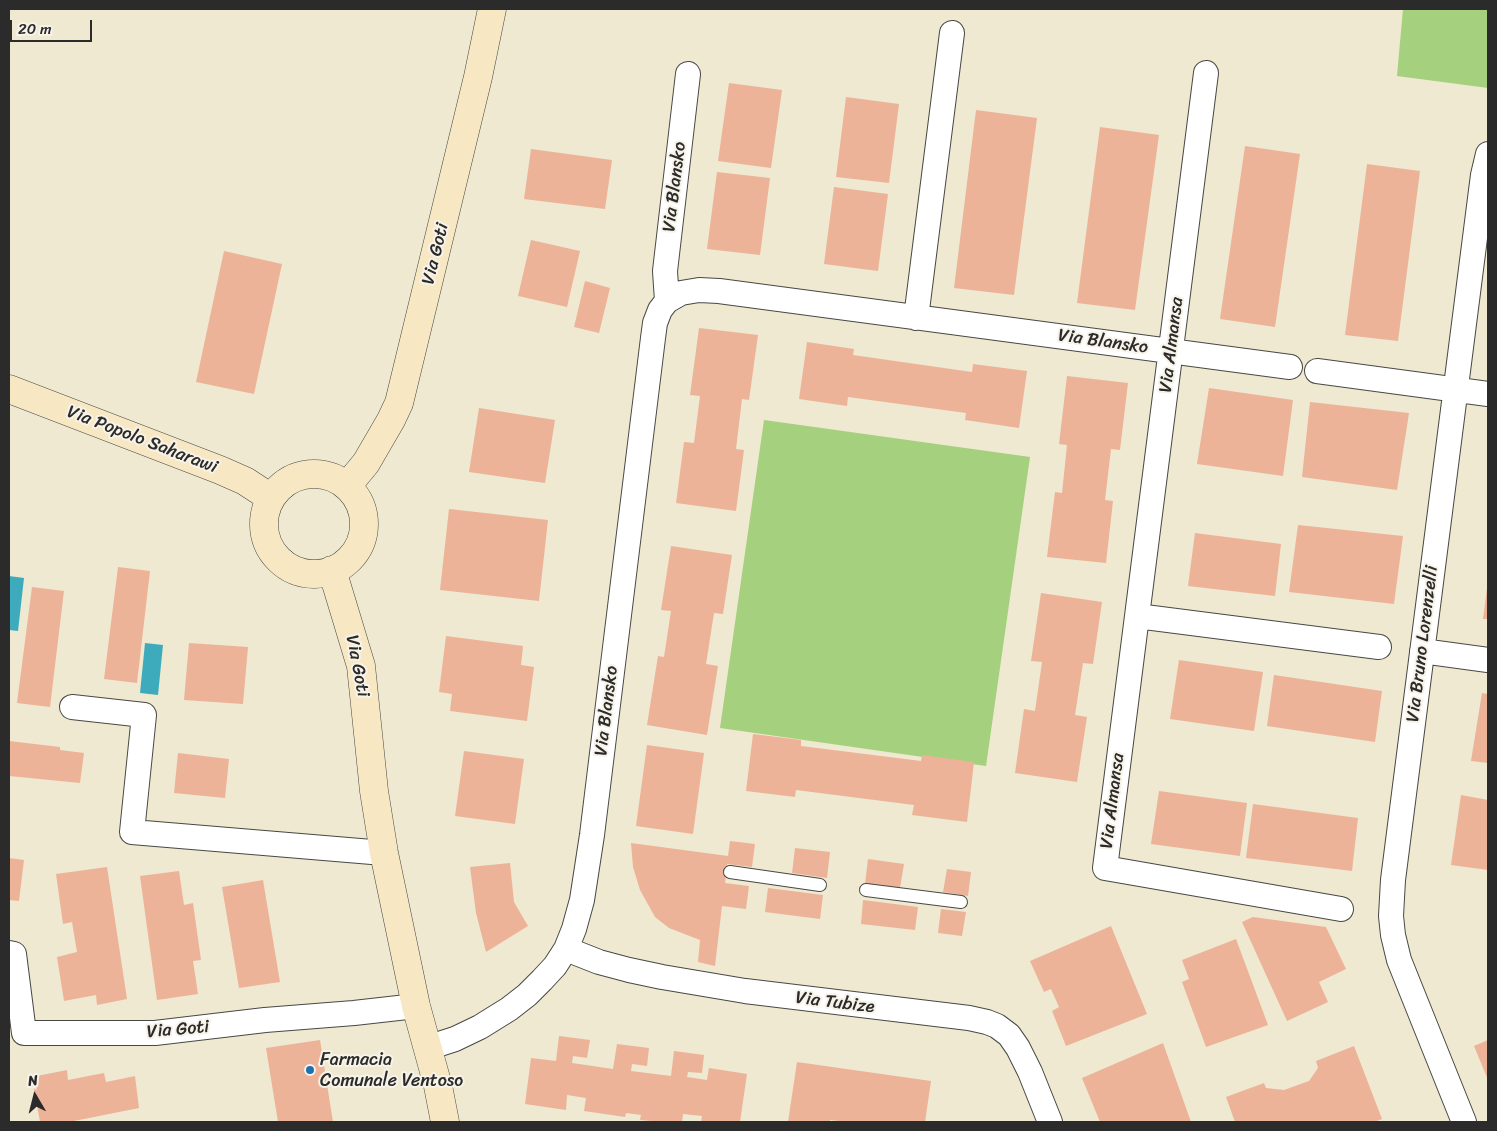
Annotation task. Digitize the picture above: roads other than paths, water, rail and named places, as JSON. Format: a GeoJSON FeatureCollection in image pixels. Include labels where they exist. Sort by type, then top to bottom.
{"type":"FeatureCollection","features":[{"type":"Feature","properties":{"kind":"street","name":"Via Goti"},"geometry":{"type":"LineString","coordinates":[[347,486],[366,462],[391,420],[399,402],[480,67],[492,9]]}},
{"type":"Feature","properties":{"kind":"street"},"geometry":{"type":"LineString","coordinates":[[916,318],[952,33]]}},
{"type":"Feature","properties":{"kind":"street","name":"Via Almansa"},"geometry":{"type":"LineString","coordinates":[[1206,73],[1105,868],[1341,909]]}},
{"type":"Feature","properties":{"kind":"street","name":"Via Blansko"},"geometry":{"type":"LineString","coordinates":[[667,301],[665,271],[688,74]]}},
{"type":"Feature","properties":{"kind":"street","name":"Via Bruno Lorenzelli"},"geometry":{"type":"LineString","coordinates":[[1464,1122],[1399,960],[1391,916],[1394,871],[1483,175],[1488,154]]}},
{"type":"Feature","properties":{"kind":"street","name":"Via Blansko"},"geometry":{"type":"LineString","coordinates":[[427,1048],[455,1039],[480,1027],[509,1009],[555,966],[566,949],[574,929],[582,900],[592,835],[655,323],[660,310],[667,301],[681,293],[699,290],[719,291],[1290,367]]}},
{"type":"Feature","properties":{"kind":"street"},"geometry":{"type":"LineString","coordinates":[[1317,371],[1488,394]]}},
{"type":"Feature","properties":{"kind":"street","name":"Via Popolo Saharawi"},"geometry":{"type":"LineString","coordinates":[[9,389],[220,470],[245,481],[271,498]]}},
{"type":"Feature","properties":{"kind":"street"},"geometry":{"type":"LineString","coordinates":[[320,474],[334,478],[347,486],[361,507],[364,520],[363,532],[353,556],[332,570],[319,574],[305,573],[292,569],[281,561],[272,550],[266,538],[264,525],[266,511],[271,498],[280,487],[292,479],[320,474]]}},
{"type":"Feature","properties":{"kind":"street","name":"Via Goti"},"geometry":{"type":"LineString","coordinates":[[332,570],[361,666],[369,755],[384,853],[416,1006],[438,1086],[445,1122]]}},
{"type":"Feature","properties":{"kind":"street"},"geometry":{"type":"LineString","coordinates":[[1137,616],[1379,647]]}},
{"type":"Feature","properties":{"kind":"street"},"geometry":{"type":"LineString","coordinates":[[1422,652],[1488,660]]}},
{"type":"Feature","properties":{"kind":"street"},"geometry":{"type":"LineString","coordinates":[[72,706],[144,715],[132,832],[384,853]]}},
{"type":"Feature","properties":{"kind":"street","name":"Via Tubize"},"geometry":{"type":"LineString","coordinates":[[566,949],[599,962],[680,980],[745,991],[969,1018],[987,1022],[997,1026],[1009,1035],[1018,1048],[1050,1122]]}},
{"type":"Feature","properties":{"kind":"street","name":"Via Goti"},"geometry":{"type":"LineString","coordinates":[[9,954],[14,954],[24,1033],[155,1033],[265,1020],[416,1006]]}},
{"type":"Feature","properties":{"kind":"lane"},"geometry":{"type":"LineString","coordinates":[[730,872],[820,885]]}},
{"type":"Feature","properties":{"kind":"lane"},"geometry":{"type":"LineString","coordinates":[[866,890],[961,902]]}},
{"type":"Feature","properties":{"kind":"water"},"geometry":{"type":"Polygon","coordinates":[[[9,576],[24,578],[18,631],[9,630],[9,576]]]}},
{"type":"Feature","properties":{"kind":"water"},"geometry":{"type":"Polygon","coordinates":[[[145,643],[163,645],[158,695],[140,693],[145,643]]]}},
{"type":"Feature","properties":{"kind":"place","name":"Farmacia Comunale Ventoso"},"geometry":{"type":"Point","coordinates":[310,1070]}}]}
